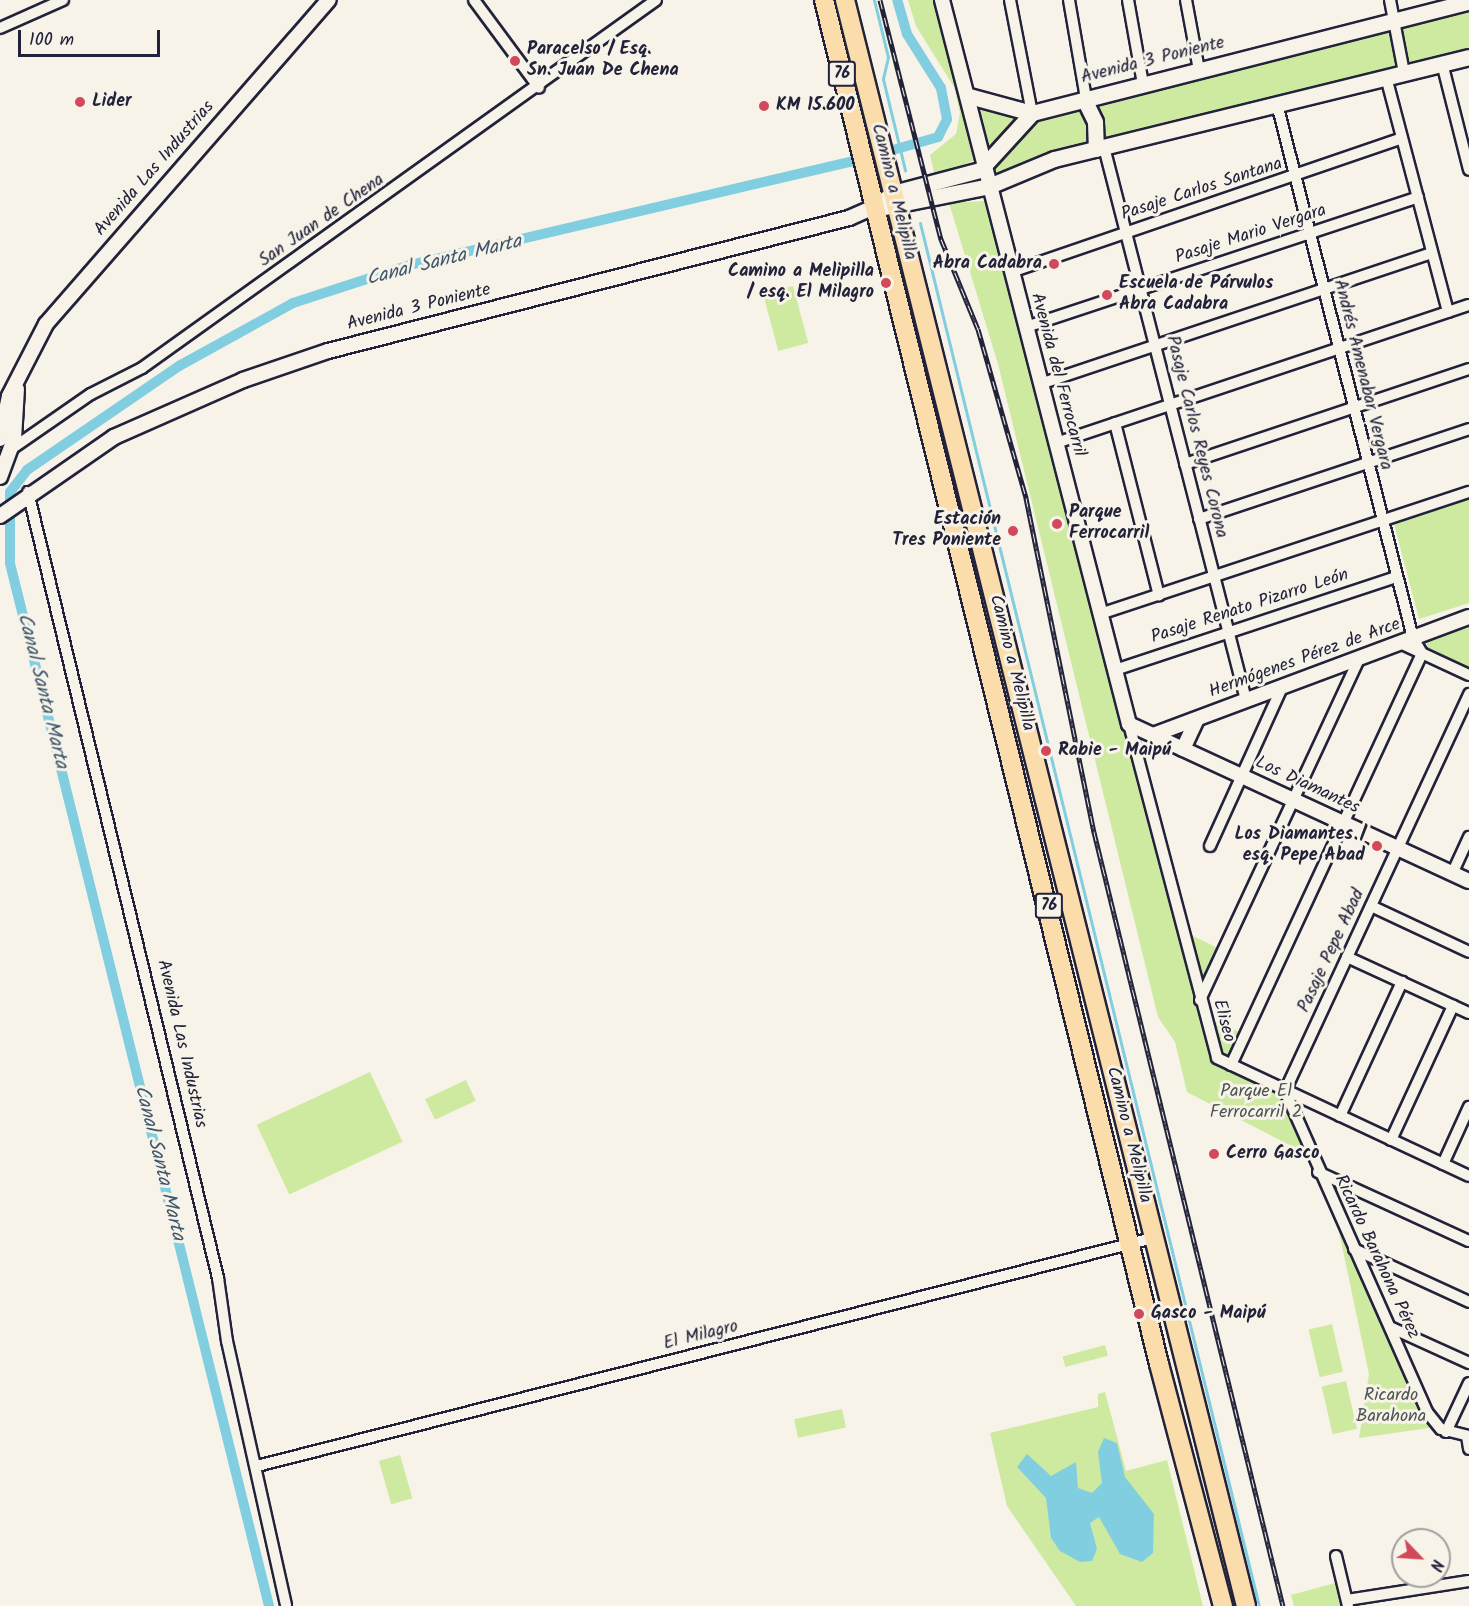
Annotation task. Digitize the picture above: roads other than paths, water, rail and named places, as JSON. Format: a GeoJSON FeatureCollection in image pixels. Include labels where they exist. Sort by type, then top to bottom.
{"type":"FeatureCollection","features":[{"type":"Feature","properties":{"kind":"main road","name":"Camino a Melipilla"},"geometry":{"type":"LineString","coordinates":[[824,0],[1131,1244],[1224,1606]]}},
{"type":"Feature","properties":{"kind":"main road","name":"Camino a Melipilla"},"geometry":{"type":"LineString","coordinates":[[845,0],[1246,1606]]}},
{"type":"Feature","properties":{"kind":"main road","name":"Avenida 3 Poniente"},"geometry":{"type":"LineString","coordinates":[[876,206],[960,179],[986,166],[1032,113],[1460,3]]}},
{"type":"Feature","properties":{"kind":"main road","name":"Avenida 3 Poniente"},"geometry":{"type":"LineString","coordinates":[[895,200],[989,186],[1100,148],[1469,57]]}},
{"type":"Feature","properties":{"kind":"main road"},"geometry":{"type":"LineString","coordinates":[[969,96],[1032,113]]}},
{"type":"Feature","properties":{"kind":"main road"},"geometry":{"type":"LineString","coordinates":[[1085,99],[1095,122],[1100,148]]}},
{"type":"Feature","properties":{"kind":"main road"},"geometry":{"type":"LineString","coordinates":[[1031,833],[1052,829]]}},
{"type":"Feature","properties":{"kind":"main road"},"geometry":{"type":"LineString","coordinates":[[1053,924],[1075,918]]}},
{"type":"Feature","properties":{"kind":"main road"},"geometry":{"type":"LineString","coordinates":[[1102,1124],[1123,1118]]}},
{"type":"Feature","properties":{"kind":"street"},"geometry":{"type":"LineString","coordinates":[[0,28],[49,3],[63,0]]}},
{"type":"Feature","properties":{"kind":"street","name":"Avenida Las Industrias"},"geometry":{"type":"LineString","coordinates":[[0,439],[20,369],[46,324],[329,0]]}},
{"type":"Feature","properties":{"kind":"street"},"geometry":{"type":"LineString","coordinates":[[474,0],[538,88]]}},
{"type":"Feature","properties":{"kind":"street","name":"San Juan de Chena"},"geometry":{"type":"LineString","coordinates":[[0,458],[91,394],[142,368],[538,88],[656,0]]}},
{"type":"Feature","properties":{"kind":"street","name":"Avenida del Ferrocarril"},"geometry":{"type":"LineString","coordinates":[[942,0],[969,96],[989,186],[1129,724]]}},
{"type":"Feature","properties":{"kind":"street"},"geometry":{"type":"LineString","coordinates":[[1010,0],[1032,113]]}},
{"type":"Feature","properties":{"kind":"street"},"geometry":{"type":"LineString","coordinates":[[1069,0],[1085,99]]}},
{"type":"Feature","properties":{"kind":"street"},"geometry":{"type":"LineString","coordinates":[[1128,0],[1143,84]]}},
{"type":"Feature","properties":{"kind":"street"},"geometry":{"type":"LineString","coordinates":[[1186,0],[1199,70]]}},
{"type":"Feature","properties":{"kind":"street"},"geometry":{"type":"LineString","coordinates":[[1390,0],[1404,73]]}},
{"type":"Feature","properties":{"kind":"street"},"geometry":{"type":"LineString","coordinates":[[1442,63],[1469,170]]}},
{"type":"Feature","properties":{"kind":"street"},"geometry":{"type":"LineString","coordinates":[[1386,77],[1448,312]]}},
{"type":"Feature","properties":{"kind":"street","name":"Andrés Amenabar Vergara"},"geometry":{"type":"LineString","coordinates":[[1277,104],[1397,577],[1406,641],[1422,653]]}},
{"type":"Feature","properties":{"kind":"street","name":"Pasaje Carlos Santana"},"geometry":{"type":"LineString","coordinates":[[1011,272],[1294,177],[1402,138]]}},
{"type":"Feature","properties":{"kind":"street","name":"Pasaje Carlos Reyes Corona"},"geometry":{"type":"LineString","coordinates":[[1100,148],[1126,232],[1246,700]]}},
{"type":"Feature","properties":{"kind":"street","name":"Pasaje Mario Vergara"},"geometry":{"type":"LineString","coordinates":[[1026,327],[1418,197]]}},
{"type":"Feature","properties":{"kind":"street","name":"Avenida 3 Poniente"},"geometry":{"type":"LineString","coordinates":[[1,515],[28,492],[114,437],[281,367],[876,206]]}},
{"type":"Feature","properties":{"kind":"street"},"geometry":{"type":"LineString","coordinates":[[1040,384],[1432,253]]}},
{"type":"Feature","properties":{"kind":"street"},"geometry":{"type":"LineString","coordinates":[[1056,443],[1469,305]]}},
{"type":"Feature","properties":{"kind":"street","name":"Avenida Las Industrias"},"geometry":{"type":"LineString","coordinates":[[0,474],[12,449],[20,369]]}},
{"type":"Feature","properties":{"kind":"street"},"geometry":{"type":"LineString","coordinates":[[1185,464],[1469,369]]}},
{"type":"Feature","properties":{"kind":"street"},"geometry":{"type":"LineString","coordinates":[[1115,423],[1159,595]]}},
{"type":"Feature","properties":{"kind":"street"},"geometry":{"type":"LineString","coordinates":[[1199,519],[1469,429]]}},
{"type":"Feature","properties":{"kind":"street","name":"Avenida Las Industrias"},"geometry":{"type":"LineString","coordinates":[[28,492],[220,1288],[227,1341],[257,1466],[286,1606]]}},
{"type":"Feature","properties":{"kind":"street"},"geometry":{"type":"LineString","coordinates":[[1100,614],[1469,492]]}},
{"type":"Feature","properties":{"kind":"street","name":"Pasaje Renato Pizarro León"},"geometry":{"type":"LineString","coordinates":[[1115,670],[1397,577]]}},
{"type":"Feature","properties":{"kind":"street","name":"Hermógenes Pérez de Arce"},"geometry":{"type":"LineString","coordinates":[[1153,735],[1469,617]]}},
{"type":"Feature","properties":{"kind":"street"},"geometry":{"type":"LineString","coordinates":[[1232,1065],[1422,653],[1469,675]]}},
{"type":"Feature","properties":{"kind":"street"},"geometry":{"type":"LineString","coordinates":[[1200,1000],[1359,659]]}},
{"type":"Feature","properties":{"kind":"street"},"geometry":{"type":"LineString","coordinates":[[1210,846],[1282,687]]}},
{"type":"Feature","properties":{"kind":"street","name":"Pasaje Pepe Abad"},"geometry":{"type":"LineString","coordinates":[[1285,1091],[1469,694]]}},
{"type":"Feature","properties":{"kind":"street"},"geometry":{"type":"LineString","coordinates":[[1183,749],[1197,719]]}},
{"type":"Feature","properties":{"kind":"street","name":"Los Diamantes"},"geometry":{"type":"LineString","coordinates":[[1129,724],[1469,881]]}},
{"type":"Feature","properties":{"kind":"street","name":"Eliseo"},"geometry":{"type":"LineString","coordinates":[[1129,724],[1213,1052],[1232,1065],[1285,1091],[1469,1176]]}},
{"type":"Feature","properties":{"kind":"street"},"geometry":{"type":"LineString","coordinates":[[1452,873],[1469,837]]}},
{"type":"Feature","properties":{"kind":"street"},"geometry":{"type":"LineString","coordinates":[[1371,906],[1469,952]]}},
{"type":"Feature","properties":{"kind":"street"},"geometry":{"type":"LineString","coordinates":[[1347,957],[1469,1013]]}},
{"type":"Feature","properties":{"kind":"street"},"geometry":{"type":"LineString","coordinates":[[1340,1116],[1402,982]]}},
{"type":"Feature","properties":{"kind":"street"},"geometry":{"type":"LineString","coordinates":[[1391,1140],[1453,1006]]}},
{"type":"Feature","properties":{"kind":"street","name":"Ricardo Barahona Pérez"},"geometry":{"type":"LineString","coordinates":[[1285,1091],[1318,1172],[1392,1328],[1427,1412],[1446,1432]]}},
{"type":"Feature","properties":{"kind":"street"},"geometry":{"type":"LineString","coordinates":[[1443,1164],[1469,1107]]}},
{"type":"Feature","properties":{"kind":"street"},"geometry":{"type":"LineString","coordinates":[[1318,1172],[1469,1241]]}},
{"type":"Feature","properties":{"kind":"street","name":"El Milagro"},"geometry":{"type":"LineString","coordinates":[[257,1466],[1153,1238]]}},
{"type":"Feature","properties":{"kind":"street"},"geometry":{"type":"LineString","coordinates":[[1354,1249],[1469,1302]]}},
{"type":"Feature","properties":{"kind":"street"},"geometry":{"type":"LineString","coordinates":[[1392,1328],[1469,1363]]}},
{"type":"Feature","properties":{"kind":"street"},"geometry":{"type":"LineString","coordinates":[[1469,1383],[1446,1432],[1468,1436],[1469,1449]]}},
{"type":"Feature","properties":{"kind":"street"},"geometry":{"type":"LineString","coordinates":[[1336,1556],[1348,1603],[1469,1581]]}},
{"type":"Feature","properties":{"kind":"water"},"geometry":{"type":"Polygon","coordinates":[[[1104,1438],[1117,1443],[1125,1477],[1154,1514],[1153,1553],[1142,1562],[1120,1554],[1099,1517],[1090,1523],[1097,1549],[1092,1561],[1080,1562],[1060,1551],[1051,1538],[1046,1498],[1017,1467],[1027,1454],[1051,1476],[1076,1462],[1078,1488],[1092,1493],[1102,1483],[1098,1452],[1104,1438]]]}},
{"type":"Feature","properties":{"kind":"waterway"},"geometry":{"type":"LineString","coordinates":[[874,0],[888,57],[883,79],[905,170]]}},
{"type":"Feature","properties":{"kind":"waterway","name":"Canal Santa Marta"},"geometry":{"type":"LineString","coordinates":[[893,150],[938,137],[947,119],[941,88],[907,34],[897,0]]}},
{"type":"Feature","properties":{"kind":"waterway","name":"Canal Santa Marta"},"geometry":{"type":"LineString","coordinates":[[269,1606],[10,563],[10,492],[27,470],[179,366],[293,303],[410,265],[852,161]]}},
{"type":"Feature","properties":{"kind":"waterway"},"geometry":{"type":"LineString","coordinates":[[920,223],[1259,1606]]}},
{"type":"Feature","properties":{"kind":"railway"},"geometry":{"type":"LineString","coordinates":[[880,0],[941,239],[978,329],[1026,498],[1094,832],[1283,1606]]}},
{"type":"Feature","properties":{"kind":"place","name":"Paracelso / Esq. Sn. Juan De Chena"},"geometry":{"type":"Point","coordinates":[515,61]}},
{"type":"Feature","properties":{"kind":"place","name":"Lider"},"geometry":{"type":"Point","coordinates":[80,102]}},
{"type":"Feature","properties":{"kind":"place","name":"KM 15.600"},"geometry":{"type":"Point","coordinates":[764,106]}},
{"type":"Feature","properties":{"kind":"place","name":"Abra Cadabra"},"geometry":{"type":"Point","coordinates":[1054,264]}},
{"type":"Feature","properties":{"kind":"place","name":"Camino a Melipilla / esq. El Milagro"},"geometry":{"type":"Point","coordinates":[886,283]}},
{"type":"Feature","properties":{"kind":"place","name":"Escuela de Párvulos Abra Cadabra"},"geometry":{"type":"Point","coordinates":[1107,295]}},
{"type":"Feature","properties":{"kind":"place","name":"Parque Ferrocarril"},"geometry":{"type":"Point","coordinates":[1057,524]}},
{"type":"Feature","properties":{"kind":"place","name":"Estación Tres Poniente"},"geometry":{"type":"Point","coordinates":[1013,531]}},
{"type":"Feature","properties":{"kind":"place","name":"Rabie - Maipú"},"geometry":{"type":"Point","coordinates":[1046,751]}},
{"type":"Feature","properties":{"kind":"place","name":"Los Diamantes / esq. Pepe Abad"},"geometry":{"type":"Point","coordinates":[1377,846]}},
{"type":"Feature","properties":{"kind":"place","name":"Cerro Gasco"},"geometry":{"type":"Point","coordinates":[1214,1154]}},
{"type":"Feature","properties":{"kind":"place","name":"Gasco - Maipú"},"geometry":{"type":"Point","coordinates":[1139,1314]}},
{"type":"Feature","properties":{"kind":"park label","name":"Parque El Ferrocarril 2"},"geometry":{"type":"Point","coordinates":[1256,1103]}},
{"type":"Feature","properties":{"kind":"park label","name":"Ricardo Barahona"},"geometry":{"type":"Point","coordinates":[1391,1407]}}]}
